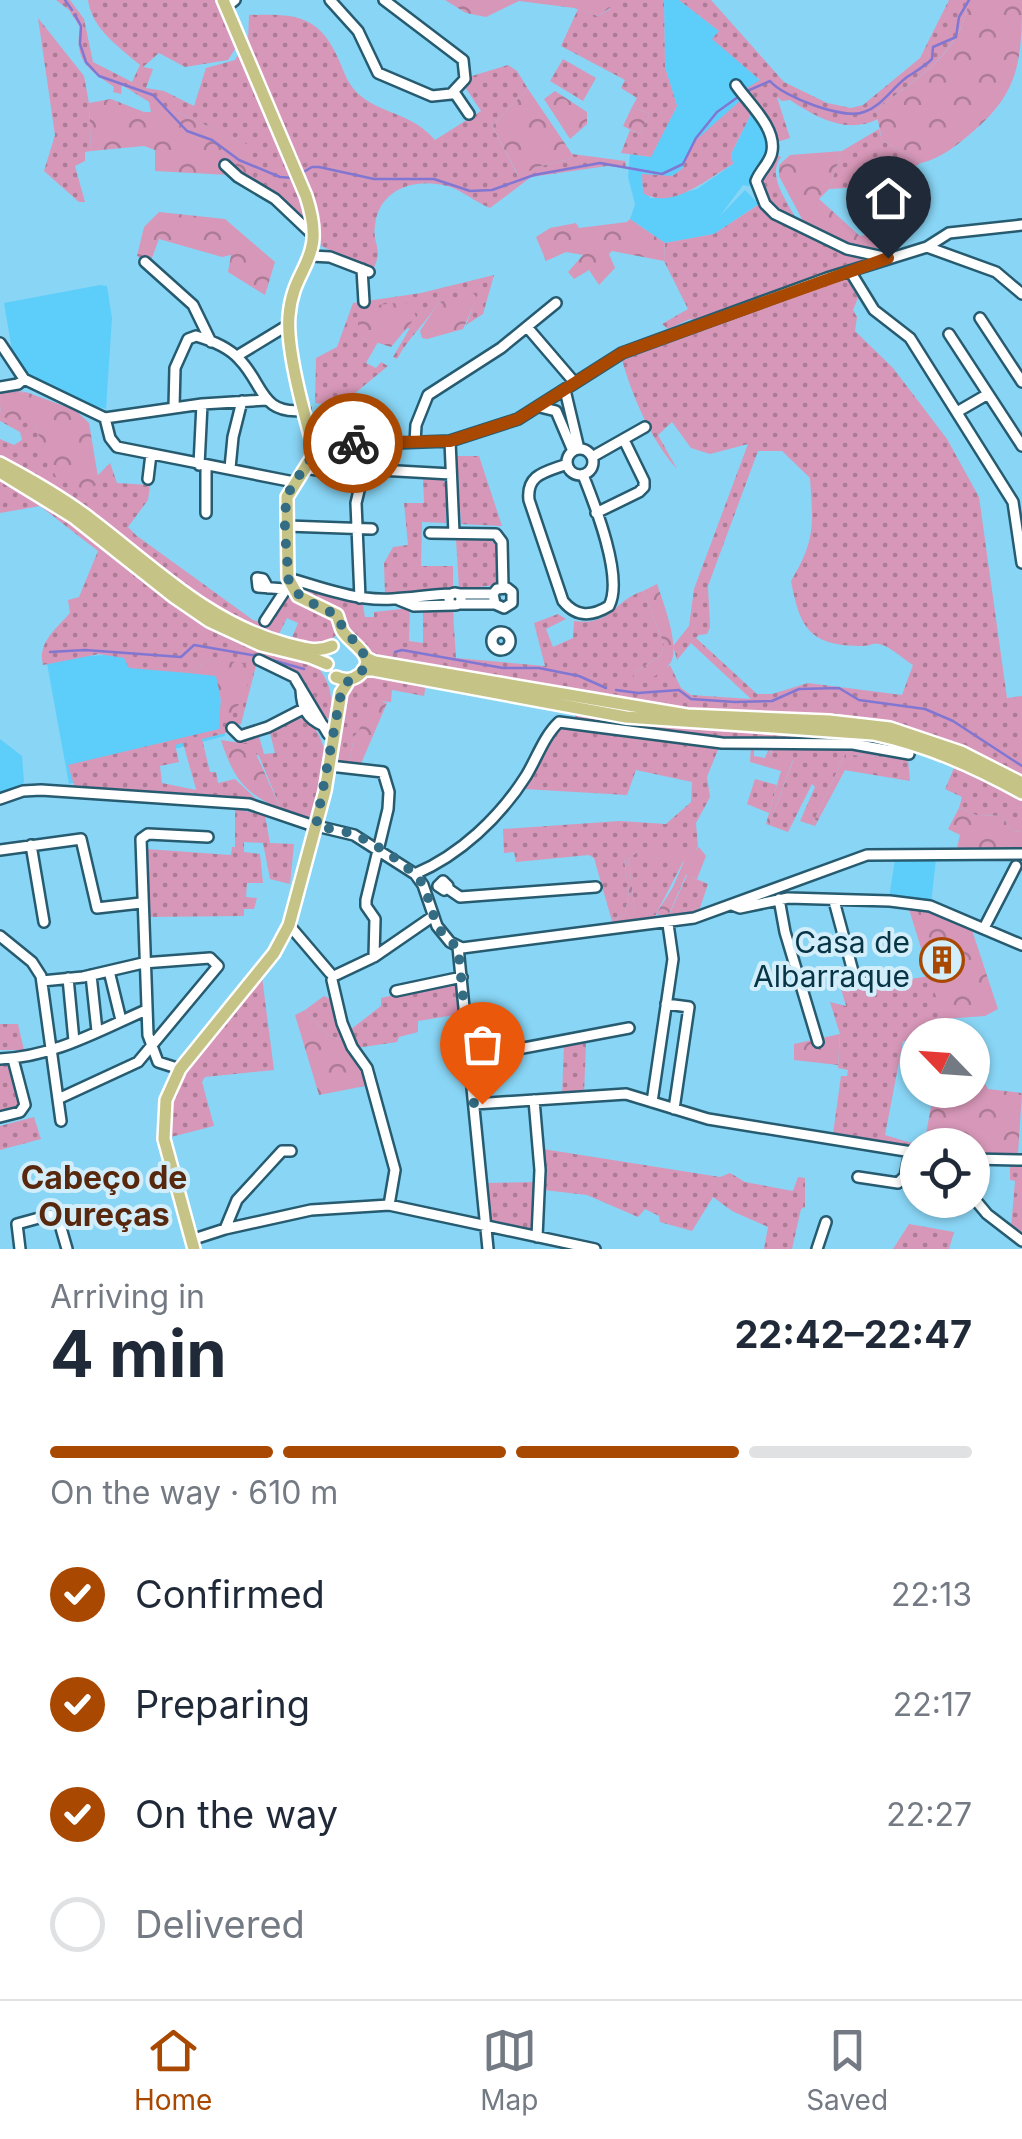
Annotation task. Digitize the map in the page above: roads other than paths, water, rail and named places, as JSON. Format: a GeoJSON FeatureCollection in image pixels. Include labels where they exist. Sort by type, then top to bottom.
{"type":"FeatureCollection","features":[{"type":"Feature","properties":{"kind":"main road"},"geometry":{"type":"LineString","coordinates":[[223,0],[310,209],[312,256],[292,299],[288,325],[314,446],[312,457],[294,482],[286,502],[288,584],[302,599],[336,615],[341,639],[327,664]]}},
{"type":"Feature","properties":{"kind":"main road"},"geometry":{"type":"LineString","coordinates":[[0,463],[66,502],[184,594],[262,636],[317,650],[341,639],[361,647],[364,664],[373,670],[626,716],[873,734],[949,755],[1022,793]]}},
{"type":"Feature","properties":{"kind":"main road"},"geometry":{"type":"LineString","coordinates":[[0,472],[74,517],[174,598],[210,621],[261,645],[316,659],[342,678]]}},
{"type":"Feature","properties":{"kind":"main road"},"geometry":{"type":"LineString","coordinates":[[342,678],[364,664],[687,715],[876,725],[940,743],[1022,783]]}},
{"type":"Feature","properties":{"kind":"main road"},"geometry":{"type":"LineString","coordinates":[[193,1244],[163,1131],[166,1100],[180,1069],[274,953],[289,925],[330,766],[342,678]]}},
{"type":"Feature","properties":{"kind":"street"},"geometry":{"type":"LineString","coordinates":[[223,0],[230,4],[235,0]]}},
{"type":"Feature","properties":{"kind":"street"},"geometry":{"type":"LineString","coordinates":[[232,22],[235,0]]}},
{"type":"Feature","properties":{"kind":"street"},"geometry":{"type":"LineString","coordinates":[[330,0],[358,31],[378,74],[432,96],[454,92],[465,79],[463,60],[384,0]]}},
{"type":"Feature","properties":{"kind":"street"},"geometry":{"type":"LineString","coordinates":[[739,90],[762,120],[772,143],[772,154],[756,181],[768,208],[847,248],[888,258]]}},
{"type":"Feature","properties":{"kind":"street"},"geometry":{"type":"LineString","coordinates":[[454,92],[470,114]]}},
{"type":"Feature","properties":{"kind":"street"},"geometry":{"type":"LineString","coordinates":[[225,165],[275,199],[314,236]]}},
{"type":"Feature","properties":{"kind":"street"},"geometry":{"type":"LineString","coordinates":[[314,446],[450,441],[518,419],[622,353],[927,246],[950,233],[1022,225]]}},
{"type":"Feature","properties":{"kind":"street"},"geometry":{"type":"LineString","coordinates":[[927,246],[996,272],[1022,294]]}},
{"type":"Feature","properties":{"kind":"street"},"geometry":{"type":"LineString","coordinates":[[312,256],[330,257],[365,271],[364,302]]}},
{"type":"Feature","properties":{"kind":"street"},"geometry":{"type":"LineString","coordinates":[[145,262],[194,305],[211,342]]}},
{"type":"Feature","properties":{"kind":"street"},"geometry":{"type":"LineString","coordinates":[[850,271],[874,310],[910,338],[1013,502],[1022,564]]}},
{"type":"Feature","properties":{"kind":"street"},"geometry":{"type":"LineString","coordinates":[[415,442],[416,425],[428,395],[556,304]]}},
{"type":"Feature","properties":{"kind":"street"},"geometry":{"type":"LineString","coordinates":[[980,318],[1018,369],[1022,382]]}},
{"type":"Feature","properties":{"kind":"street"},"geometry":{"type":"LineString","coordinates":[[237,356],[288,325]]}},
{"type":"Feature","properties":{"kind":"street"},"geometry":{"type":"LineString","coordinates":[[527,327],[575,382]]}},
{"type":"Feature","properties":{"kind":"street"},"geometry":{"type":"LineString","coordinates":[[950,334],[1022,446]]}},
{"type":"Feature","properties":{"kind":"street"},"geometry":{"type":"LineString","coordinates":[[174,407],[175,368],[188,338],[196,336],[237,356],[266,400],[282,411],[305,410]]}},
{"type":"Feature","properties":{"kind":"street"},"geometry":{"type":"LineString","coordinates":[[0,343],[24,379],[105,418],[174,407],[266,400]]}},
{"type":"Feature","properties":{"kind":"street"},"geometry":{"type":"LineString","coordinates":[[0,387],[24,379]]}},
{"type":"Feature","properties":{"kind":"street"},"geometry":{"type":"LineString","coordinates":[[230,468],[233,436],[244,401],[255,392],[254,379]]}},
{"type":"Feature","properties":{"kind":"street"},"geometry":{"type":"LineString","coordinates":[[565,390],[576,450],[567,464],[532,478],[527,486],[558,593],[578,614],[598,612],[609,606],[614,597],[614,578],[582,475]]}},
{"type":"Feature","properties":{"kind":"street"},"geometry":{"type":"LineString","coordinates":[[957,412],[988,394]]}},
{"type":"Feature","properties":{"kind":"street"},"geometry":{"type":"LineString","coordinates":[[553,398],[567,402]]}},
{"type":"Feature","properties":{"kind":"street"},"geometry":{"type":"LineString","coordinates":[[553,398],[576,450],[592,457]]}},
{"type":"Feature","properties":{"kind":"street"},"geometry":{"type":"LineString","coordinates":[[202,404],[206,513]]}},
{"type":"Feature","properties":{"kind":"street"},"geometry":{"type":"LineString","coordinates":[[540,407],[556,411]]}},
{"type":"Feature","properties":{"kind":"street"},"geometry":{"type":"LineString","coordinates":[[105,418],[110,438],[117,446],[294,482]]}},
{"type":"Feature","properties":{"kind":"street"},"geometry":{"type":"LineString","coordinates":[[592,457],[646,428]]}},
{"type":"Feature","properties":{"kind":"street"},"geometry":{"type":"LineString","coordinates":[[596,513],[644,486],[624,440]]}},
{"type":"Feature","properties":{"kind":"street"},"geometry":{"type":"LineString","coordinates":[[450,441],[454,532]]}},
{"type":"Feature","properties":{"kind":"street"},"geometry":{"type":"LineString","coordinates":[[148,480],[151,454]]}},
{"type":"Feature","properties":{"kind":"street"},"geometry":{"type":"LineString","coordinates":[[567,464],[574,474],[582,475],[592,468],[592,457]]}},
{"type":"Feature","properties":{"kind":"street"},"geometry":{"type":"LineString","coordinates":[[305,468],[450,474]]}},
{"type":"Feature","properties":{"kind":"street"},"geometry":{"type":"LineString","coordinates":[[360,598],[356,503],[364,470]]}},
{"type":"Feature","properties":{"kind":"street"},"geometry":{"type":"LineString","coordinates":[[287,526],[372,529]]}},
{"type":"Feature","properties":{"kind":"street"},"geometry":{"type":"LineString","coordinates":[[430,533],[492,532],[500,537],[503,588],[497,602],[503,632]]}},
{"type":"Feature","properties":{"kind":"street"},"geometry":{"type":"LineString","coordinates":[[268,588],[288,584],[360,598],[512,602],[513,596],[503,588]]}},
{"type":"Feature","properties":{"kind":"street"},"geometry":{"type":"LineString","coordinates":[[265,622],[288,584]]}},
{"type":"Feature","properties":{"kind":"street"},"geometry":{"type":"LineString","coordinates":[[259,660],[286,672],[301,685],[334,737]]}},
{"type":"Feature","properties":{"kind":"street"},"geometry":{"type":"LineString","coordinates":[[301,685],[303,709],[313,721],[324,726]]}},
{"type":"Feature","properties":{"kind":"street"},"geometry":{"type":"LineString","coordinates":[[232,728],[240,736],[303,709]]}},
{"type":"Feature","properties":{"kind":"street"},"geometry":{"type":"LineString","coordinates":[[415,874],[449,857],[512,796],[558,722],[570,713]]}},
{"type":"Feature","properties":{"kind":"street"},"geometry":{"type":"LineString","coordinates":[[558,722],[702,741],[852,744],[909,754]]}},
{"type":"Feature","properties":{"kind":"street"},"geometry":{"type":"LineString","coordinates":[[330,766],[383,772],[389,792],[366,906],[375,919],[374,957]]}},
{"type":"Feature","properties":{"kind":"street"},"geometry":{"type":"LineString","coordinates":[[0,799],[41,790],[249,804],[354,834],[415,874],[426,893],[432,916],[446,939],[458,947],[668,924],[732,905],[867,855],[1022,854]]}},
{"type":"Feature","properties":{"kind":"street"},"geometry":{"type":"LineString","coordinates":[[180,1069],[158,1062],[152,1049],[143,963],[141,839],[148,834],[208,837]]}},
{"type":"Feature","properties":{"kind":"street"},"geometry":{"type":"LineString","coordinates":[[0,850],[81,839],[97,908],[142,903]]}},
{"type":"Feature","properties":{"kind":"street"},"geometry":{"type":"LineString","coordinates":[[30,845],[44,922]]}},
{"type":"Feature","properties":{"kind":"street"},"geometry":{"type":"LineString","coordinates":[[444,886],[449,857]]}},
{"type":"Feature","properties":{"kind":"street"},"geometry":{"type":"LineString","coordinates":[[984,928],[1016,866]]}},
{"type":"Feature","properties":{"kind":"street"},"geometry":{"type":"LineString","coordinates":[[1010,879],[1022,883]]}},
{"type":"Feature","properties":{"kind":"street"},"geometry":{"type":"LineString","coordinates":[[444,886],[460,897],[596,887]]}},
{"type":"Feature","properties":{"kind":"street"},"geometry":{"type":"LineString","coordinates":[[426,893],[444,886]]}},
{"type":"Feature","properties":{"kind":"street"},"geometry":{"type":"LineString","coordinates":[[732,905],[740,908],[779,900],[890,900],[930,906],[1022,945]]}},
{"type":"Feature","properties":{"kind":"street"},"geometry":{"type":"LineString","coordinates":[[779,900],[818,1042]]}},
{"type":"Feature","properties":{"kind":"street"},"geometry":{"type":"LineString","coordinates":[[834,902],[855,979],[866,983],[900,976]]}},
{"type":"Feature","properties":{"kind":"street"},"geometry":{"type":"LineString","coordinates":[[333,976],[374,957],[432,916]]}},
{"type":"Feature","properties":{"kind":"street"},"geometry":{"type":"LineString","coordinates":[[652,1102],[673,959],[668,924]]}},
{"type":"Feature","properties":{"kind":"street"},"geometry":{"type":"LineString","coordinates":[[289,925],[333,976],[342,1023],[367,1068],[396,1170],[389,1205]]}},
{"type":"Feature","properties":{"kind":"street"},"geometry":{"type":"LineString","coordinates":[[0,936],[32,962],[42,981],[60,1122]]}},
{"type":"Feature","properties":{"kind":"street"},"geometry":{"type":"LineString","coordinates":[[458,947],[488,1249]]}},
{"type":"Feature","properties":{"kind":"street"},"geometry":{"type":"LineString","coordinates":[[42,981],[143,963],[210,958],[218,966],[138,1062],[58,1099]]}},
{"type":"Feature","properties":{"kind":"street"},"geometry":{"type":"LineString","coordinates":[[109,971],[121,1020]]}},
{"type":"Feature","properties":{"kind":"street"},"geometry":{"type":"LineString","coordinates":[[91,975],[97,1031]]}},
{"type":"Feature","properties":{"kind":"street"},"geometry":{"type":"LineString","coordinates":[[68,978],[74,1041]]}},
{"type":"Feature","properties":{"kind":"street"},"geometry":{"type":"LineString","coordinates":[[396,991],[462,978]]}},
{"type":"Feature","properties":{"kind":"street"},"geometry":{"type":"LineString","coordinates":[[666,1004],[689,1006],[674,1109]]}},
{"type":"Feature","properties":{"kind":"street"},"geometry":{"type":"LineString","coordinates":[[0,1059],[49,1052],[146,1010]]}},
{"type":"Feature","properties":{"kind":"street"},"geometry":{"type":"LineString","coordinates":[[471,1058],[629,1028]]}},
{"type":"Feature","properties":{"kind":"street"},"geometry":{"type":"LineString","coordinates":[[0,1117],[20,1112],[25,1105],[13,1058]]}},
{"type":"Feature","properties":{"kind":"street"},"geometry":{"type":"LineString","coordinates":[[474,1104],[626,1094],[708,1119],[900,1150]]}},
{"type":"Feature","properties":{"kind":"street"},"geometry":{"type":"LineString","coordinates":[[534,1100],[540,1170],[538,1237]]}},
{"type":"Feature","properties":{"kind":"street"},"geometry":{"type":"LineString","coordinates":[[225,1228],[237,1200],[282,1152],[291,1150]]}},
{"type":"Feature","properties":{"kind":"street"},"geometry":{"type":"LineString","coordinates":[[990,1159],[1022,1160]]}},
{"type":"Feature","properties":{"kind":"street"},"geometry":{"type":"LineString","coordinates":[[858,1177],[900,1182]]}},
{"type":"Feature","properties":{"kind":"street"},"geometry":{"type":"LineString","coordinates":[[193,1244],[225,1228],[311,1210],[389,1205],[589,1248]]}},
{"type":"Feature","properties":{"kind":"street"},"geometry":{"type":"LineString","coordinates":[[20,1249],[17,1224],[50,1214],[59,1221],[66,1249]]}},
{"type":"Feature","properties":{"kind":"street"},"geometry":{"type":"LineString","coordinates":[[990,1216],[1022,1242]]}},
{"type":"Feature","properties":{"kind":"street"},"geometry":{"type":"LineString","coordinates":[[817,1249],[826,1222]]}},
{"type":"Feature","properties":{"kind":"waterway"},"geometry":{"type":"LineString","coordinates":[[65,0],[72,10]]}},
{"type":"Feature","properties":{"kind":"waterway"},"geometry":{"type":"LineString","coordinates":[[745,92],[770,81],[787,94],[814,105],[843,113],[864,112],[932,59],[933,47],[956,37],[959,17],[969,0]]}},
{"type":"Feature","properties":{"kind":"waterway"},"geometry":{"type":"LineString","coordinates":[[75,15],[81,26],[80,44],[86,62],[99,76],[153,95],[187,131],[212,140],[239,160],[280,177],[293,178]]}},
{"type":"Feature","properties":{"kind":"waterway"},"geometry":{"type":"LineString","coordinates":[[300,174],[319,167],[374,179],[434,179],[470,191],[492,190],[534,175],[600,163],[662,174],[683,164],[696,138],[717,112],[738,97]]}},
{"type":"Feature","properties":{"kind":"waterway"},"geometry":{"type":"LineString","coordinates":[[50,652],[85,650],[181,657],[194,645],[257,656]]}},
{"type":"Feature","properties":{"kind":"waterway"},"geometry":{"type":"LineString","coordinates":[[395,652],[402,650],[503,668],[539,668],[579,676],[606,688]]}},
{"type":"Feature","properties":{"kind":"waterway"},"geometry":{"type":"LineString","coordinates":[[265,658],[304,669]]}},
{"type":"Feature","properties":{"kind":"waterway"},"geometry":{"type":"LineString","coordinates":[[616,690],[679,690],[691,699],[735,702],[772,701],[799,689],[839,688],[859,700],[925,709],[953,721],[1022,766]]}},
{"type":"Feature","properties":{"kind":"place","name":"Casa de Albarraque"},"geometry":{"type":"Point","coordinates":[942,960]}},
{"type":"Feature","properties":{"kind":"district","name":"Cabeço de Oureças"},"geometry":{"type":"Point","coordinates":[104,1196]}}]}
